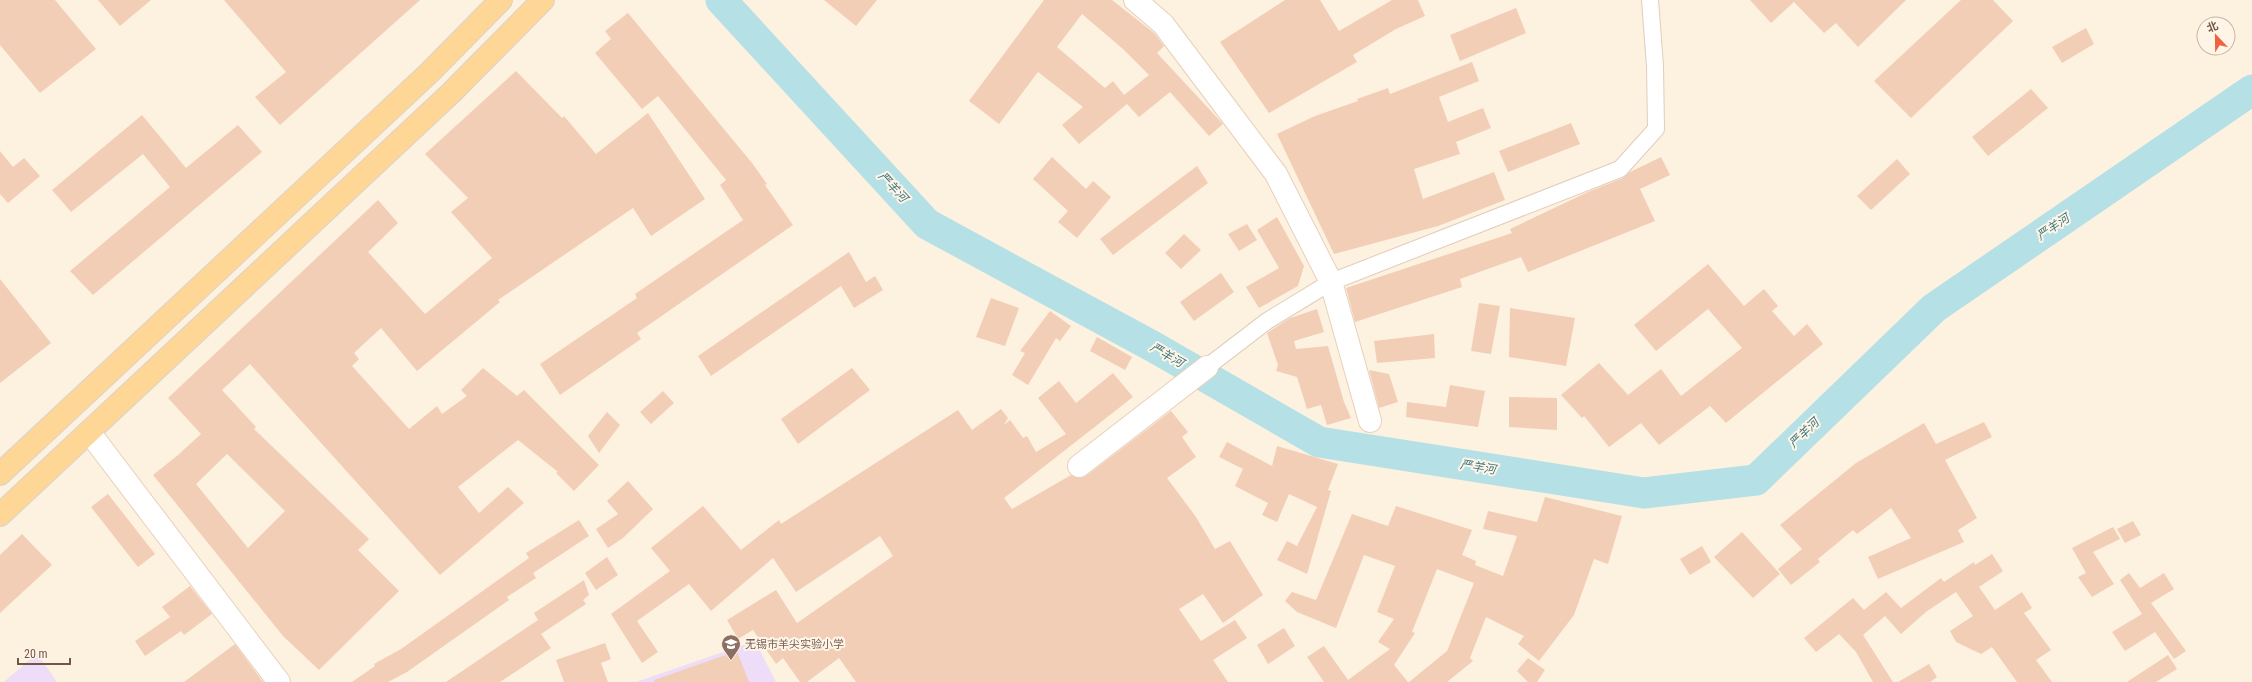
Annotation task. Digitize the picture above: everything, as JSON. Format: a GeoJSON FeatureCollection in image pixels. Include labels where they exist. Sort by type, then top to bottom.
{"type":"FeatureCollection","features":[{"type":"Feature","properties":{"kind":"main road"},"geometry":{"type":"LineString","coordinates":[[0,474],[429,73],[501,0]]}},
{"type":"Feature","properties":{"kind":"main road"},"geometry":{"type":"LineString","coordinates":[[0,515],[452,93],[543,0]]}},
{"type":"Feature","properties":{"kind":"street"},"geometry":{"type":"LineString","coordinates":[[1134,0],[1163,24],[1276,174],[1331,282],[1370,421]]}},
{"type":"Feature","properties":{"kind":"street"},"geometry":{"type":"LineString","coordinates":[[1079,466],[1267,321],[1331,282],[1620,169],[1656,129],[1655,66],[1650,0]]}},
{"type":"Feature","properties":{"kind":"street"},"geometry":{"type":"LineString","coordinates":[[89,432],[279,682]]}},
{"type":"Feature","properties":{"kind":"shaded area","name":"无锡市羊尖实验小学"},"geometry":{"type":"Polygon","coordinates":[[[755,641],[776,682],[636,682],[755,641]]]}},
{"type":"Feature","properties":{"kind":"shaded area"},"geometry":{"type":"Polygon","coordinates":[[[37,653],[57,682],[4,682],[37,653]]]}},
{"type":"Feature","properties":{"kind":"building"},"geometry":{"type":"Polygon","coordinates":[[[0,0],[55,0],[96,49],[40,93],[0,45],[0,0]]]}},
{"type":"Feature","properties":{"kind":"building"},"geometry":{"type":"Polygon","coordinates":[[[98,0],[151,0],[120,26],[98,0]]]}},
{"type":"Feature","properties":{"kind":"building"},"geometry":{"type":"Polygon","coordinates":[[[224,0],[420,0],[280,125],[255,97],[286,72],[224,0]]]}},
{"type":"Feature","properties":{"kind":"building"},"geometry":{"type":"Polygon","coordinates":[[[824,0],[877,0],[856,26],[824,0]]]}},
{"type":"Feature","properties":{"kind":"building"},"geometry":{"type":"Polygon","coordinates":[[[1044,0],[1112,0],[1154,33],[1164,46],[1157,53],[1223,124],[1209,136],[1170,92],[1139,117],[1127,104],[1079,144],[1062,125],[1083,107],[1038,72],[999,124],[969,101],[1044,0]],[[1082,14],[1057,47],[1105,88],[1113,81],[1124,95],[1149,75],[1123,49],[1082,14]]]}},
{"type":"Feature","properties":{"kind":"building"},"geometry":{"type":"Polygon","coordinates":[[[1285,0],[1320,0],[1339,31],[1392,0],[1418,0],[1425,16],[1396,29],[1353,55],[1357,62],[1269,113],[1220,42],[1285,0]]]}},
{"type":"Feature","properties":{"kind":"building"},"geometry":{"type":"Polygon","coordinates":[[[1750,0],[1906,0],[1858,47],[1836,23],[1824,33],[1794,2],[1771,23],[1750,0]]]}},
{"type":"Feature","properties":{"kind":"building"},"geometry":{"type":"Polygon","coordinates":[[[1961,0],[1993,0],[2013,21],[1911,118],[1874,81],[1961,0]]]}},
{"type":"Feature","properties":{"kind":"building"},"geometry":{"type":"Polygon","coordinates":[[[1516,8],[1526,33],[1460,61],[1450,35],[1516,8]]]}},
{"type":"Feature","properties":{"kind":"building"},"geometry":{"type":"Polygon","coordinates":[[[628,13],[752,163],[767,184],[765,185],[793,225],[637,333],[641,339],[560,395],[540,364],[637,298],[635,294],[743,220],[720,185],[726,180],[658,96],[642,109],[595,53],[611,39],[605,31],[628,13]]]}},
{"type":"Feature","properties":{"kind":"building"},"geometry":{"type":"Polygon","coordinates":[[[2086,28],[2094,44],[2062,63],[2052,47],[2086,28]]]}},
{"type":"Feature","properties":{"kind":"building"},"geometry":{"type":"Polygon","coordinates":[[[1472,62],[1479,81],[1439,97],[1448,122],[1483,108],[1491,128],[1456,142],[1460,154],[1414,169],[1423,199],[1494,172],[1505,200],[1438,226],[1334,254],[1277,134],[1315,116],[1358,101],[1357,99],[1388,88],[1390,94],[1472,62]]]}},
{"type":"Feature","properties":{"kind":"building"},"geometry":{"type":"Polygon","coordinates":[[[516,71],[562,118],[564,116],[596,154],[648,113],[705,199],[651,236],[633,208],[498,300],[500,302],[417,371],[381,328],[354,353],[359,359],[352,366],[409,429],[437,406],[442,414],[467,396],[461,390],[483,368],[517,396],[524,390],[599,465],[574,491],[556,473],[558,472],[518,440],[458,487],[479,513],[508,487],[524,503],[440,575],[250,364],[222,390],[256,427],[254,429],[369,539],[358,550],[399,591],[319,670],[283,636],[153,475],[201,434],[168,398],[378,200],[398,223],[368,252],[425,314],[492,258],[451,212],[468,198],[425,154],[516,71]],[[227,454],[196,484],[248,548],[285,511],[227,454]]]}},
{"type":"Feature","properties":{"kind":"building"},"geometry":{"type":"Polygon","coordinates":[[[2031,89],[2048,108],[1988,156],[1972,137],[2031,89]]]}},
{"type":"Feature","properties":{"kind":"building"},"geometry":{"type":"Polygon","coordinates":[[[142,115],[186,168],[238,125],[262,152],[93,295],[70,271],[170,187],[143,154],[71,212],[52,190],[142,115]]]}},
{"type":"Feature","properties":{"kind":"building"},"geometry":{"type":"Polygon","coordinates":[[[1571,123],[1580,144],[1508,172],[1499,151],[1571,123]]]}},
{"type":"Feature","properties":{"kind":"building"},"geometry":{"type":"Polygon","coordinates":[[[0,151],[13,167],[24,158],[40,176],[8,203],[0,194],[0,151]]]}},
{"type":"Feature","properties":{"kind":"building"},"geometry":{"type":"Polygon","coordinates":[[[1052,157],[1086,189],[1093,181],[1111,197],[1077,238],[1058,222],[1068,211],[1033,179],[1052,157]]]}},
{"type":"Feature","properties":{"kind":"building"},"geometry":{"type":"Polygon","coordinates":[[[1661,157],[1670,175],[1640,189],[1655,221],[1528,272],[1521,257],[1460,279],[1462,287],[1355,322],[1346,288],[1512,233],[1510,229],[1588,192],[1623,178],[1630,172],[1661,157]]]}},
{"type":"Feature","properties":{"kind":"building"},"geometry":{"type":"Polygon","coordinates":[[[1897,159],[1910,174],[1871,210],[1857,196],[1897,159]]]}},
{"type":"Feature","properties":{"kind":"building"},"geometry":{"type":"Polygon","coordinates":[[[1197,166],[1208,183],[1113,255],[1100,239],[1197,166]]]}},
{"type":"Feature","properties":{"kind":"building"},"geometry":{"type":"Polygon","coordinates":[[[1277,217],[1304,266],[1298,286],[1259,308],[1246,287],[1279,268],[1257,230],[1277,217]]]}},
{"type":"Feature","properties":{"kind":"building"},"geometry":{"type":"Polygon","coordinates":[[[1247,224],[1257,240],[1239,251],[1228,234],[1247,224]]]}},
{"type":"Feature","properties":{"kind":"building"},"geometry":{"type":"Polygon","coordinates":[[[1184,234],[1201,250],[1181,269],[1165,253],[1184,234]]]}},
{"type":"Feature","properties":{"kind":"building"},"geometry":{"type":"Polygon","coordinates":[[[849,252],[866,282],[875,276],[883,290],[854,308],[841,286],[711,376],[698,356],[849,252]]]}},
{"type":"Feature","properties":{"kind":"building"},"geometry":{"type":"Polygon","coordinates":[[[1708,264],[1744,306],[1764,289],[1778,306],[1772,311],[1794,336],[1807,324],[1823,344],[1726,423],[1710,406],[1659,445],[1641,423],[1609,447],[1584,416],[1582,418],[1561,395],[1599,363],[1628,395],[1661,369],[1681,396],[1742,348],[1708,309],[1656,351],[1634,325],[1708,264]]]}},
{"type":"Feature","properties":{"kind":"building"},"geometry":{"type":"Polygon","coordinates":[[[1221,273],[1234,292],[1194,321],[1180,302],[1221,273]]]}},
{"type":"Feature","properties":{"kind":"building"},"geometry":{"type":"Polygon","coordinates":[[[0,279],[51,343],[0,383],[0,279]]]}},
{"type":"Feature","properties":{"kind":"building"},"geometry":{"type":"Polygon","coordinates":[[[991,298],[1019,308],[1005,346],[976,337],[991,298]]]}},
{"type":"Feature","properties":{"kind":"building"},"geometry":{"type":"Polygon","coordinates":[[[1479,303],[1500,306],[1491,354],[1471,351],[1479,303]]]}},
{"type":"Feature","properties":{"kind":"building"},"geometry":{"type":"Polygon","coordinates":[[[1510,308],[1575,318],[1566,366],[1509,357],[1510,308]]]}},
{"type":"Feature","properties":{"kind":"building"},"geometry":{"type":"Polygon","coordinates":[[[1317,309],[1324,332],[1294,341],[1296,349],[1328,346],[1344,402],[1351,418],[1327,425],[1321,405],[1307,409],[1297,377],[1276,371],[1278,365],[1267,333],[1290,318],[1317,309]]]}},
{"type":"Feature","properties":{"kind":"building"},"geometry":{"type":"Polygon","coordinates":[[[1050,311],[1071,326],[1060,341],[1056,338],[1028,385],[1012,375],[1025,353],[1020,351],[1050,311]]]}},
{"type":"Feature","properties":{"kind":"building"},"geometry":{"type":"Polygon","coordinates":[[[1434,334],[1435,358],[1377,363],[1374,341],[1434,334]]]}},
{"type":"Feature","properties":{"kind":"building"},"geometry":{"type":"Polygon","coordinates":[[[1097,337],[1132,357],[1125,370],[1090,351],[1097,337]]]}},
{"type":"Feature","properties":{"kind":"building"},"geometry":{"type":"Polygon","coordinates":[[[852,368],[870,390],[798,444],[781,419],[852,368]]]}},
{"type":"Feature","properties":{"kind":"building"},"geometry":{"type":"Polygon","coordinates":[[[1369,370],[1389,374],[1398,402],[1379,408],[1369,370]]]}},
{"type":"Feature","properties":{"kind":"building"},"geometry":{"type":"Polygon","coordinates":[[[1113,373],[1133,397],[1004,498],[1012,509],[1071,475],[1080,478],[1086,476],[1171,411],[1188,432],[1182,437],[1196,457],[1167,478],[1196,517],[1215,549],[1230,541],[1263,595],[1223,623],[1203,594],[1179,609],[1201,641],[1235,620],[1247,638],[1213,660],[1228,682],[856,682],[839,658],[807,682],[800,682],[783,658],[776,664],[753,630],[738,639],[727,620],[776,590],[797,623],[893,556],[880,536],[796,592],[773,558],[711,611],[689,584],[637,621],[658,652],[642,663],[611,614],[670,571],[651,548],[703,506],[741,550],[779,520],[781,524],[958,410],[972,430],[1001,409],[1008,418],[1004,425],[1010,420],[1023,438],[1027,436],[1036,452],[1066,434],[1038,398],[1059,381],[1076,403],[1113,373]]]}},
{"type":"Feature","properties":{"kind":"building"},"geometry":{"type":"Polygon","coordinates":[[[1450,385],[1485,391],[1478,427],[1406,417],[1407,402],[1446,407],[1450,385]]]}},
{"type":"Feature","properties":{"kind":"building"},"geometry":{"type":"Polygon","coordinates":[[[663,391],[674,403],[651,424],[640,412],[663,391]]]}},
{"type":"Feature","properties":{"kind":"building"},"geometry":{"type":"Polygon","coordinates":[[[1509,397],[1557,398],[1557,430],[1509,427],[1509,397]]]}},
{"type":"Feature","properties":{"kind":"building"},"geometry":{"type":"Polygon","coordinates":[[[607,412],[620,425],[599,453],[588,436],[607,412]]]}},
{"type":"Feature","properties":{"kind":"building"},"geometry":{"type":"Polygon","coordinates":[[[1984,422],[1992,437],[1945,460],[1977,518],[1958,530],[1964,542],[1878,579],[1868,557],[1911,538],[1891,508],[1857,534],[1853,530],[1818,559],[1820,562],[1791,585],[1778,569],[1802,549],[1780,525],[1856,463],[1924,423],[1936,444],[1984,422]]]}},
{"type":"Feature","properties":{"kind":"building"},"geometry":{"type":"Polygon","coordinates":[[[1227,442],[1272,466],[1277,446],[1338,464],[1328,490],[1331,491],[1307,574],[1277,560],[1287,541],[1297,546],[1317,507],[1289,494],[1277,522],[1262,515],[1268,503],[1235,486],[1243,469],[1219,457],[1227,442]]]}},
{"type":"Feature","properties":{"kind":"building"},"geometry":{"type":"Polygon","coordinates":[[[628,481],[653,509],[623,538],[608,548],[596,529],[618,514],[607,501],[628,481]]]}},
{"type":"Feature","properties":{"kind":"building"},"geometry":{"type":"Polygon","coordinates":[[[108,494],[155,554],[138,567],[91,507],[108,494]]]}},
{"type":"Feature","properties":{"kind":"building"},"geometry":{"type":"Polygon","coordinates":[[[1545,497],[1622,516],[1608,564],[1594,559],[1574,615],[1539,661],[1518,644],[1524,636],[1486,617],[1470,658],[1473,661],[1447,682],[1409,682],[1447,651],[1474,583],[1437,569],[1412,632],[1415,633],[1394,665],[1408,682],[1324,682],[1307,657],[1324,646],[1348,680],[1390,649],[1378,642],[1394,619],[1377,612],[1395,566],[1364,555],[1336,628],[1297,612],[1285,601],[1292,592],[1316,600],[1352,514],[1388,526],[1396,506],[1472,530],[1462,555],[1476,561],[1475,565],[1503,576],[1517,536],[1483,529],[1488,511],[1537,522],[1545,497]]]}},
{"type":"Feature","properties":{"kind":"building"},"geometry":{"type":"Polygon","coordinates":[[[579,520],[589,536],[533,573],[536,578],[507,597],[509,600],[407,672],[388,682],[352,682],[375,666],[374,664],[401,649],[529,558],[526,553],[579,520]]]}},
{"type":"Feature","properties":{"kind":"building"},"geometry":{"type":"Polygon","coordinates":[[[2133,521],[2141,535],[2125,543],[2117,529],[2133,521]]]}},
{"type":"Feature","properties":{"kind":"building"},"geometry":{"type":"Polygon","coordinates":[[[2113,527],[2120,539],[2093,552],[2114,584],[2092,597],[2078,577],[2086,573],[2072,548],[2113,527]]]}},
{"type":"Feature","properties":{"kind":"building"},"geometry":{"type":"Polygon","coordinates":[[[1742,532],[1780,574],[1753,598],[1714,557],[1742,532]]]}},
{"type":"Feature","properties":{"kind":"building"},"geometry":{"type":"Polygon","coordinates":[[[22,534],[52,565],[0,613],[0,555],[22,534]]]}},
{"type":"Feature","properties":{"kind":"building"},"geometry":{"type":"Polygon","coordinates":[[[1702,546],[1711,562],[1690,575],[1680,559],[1702,546]]]}},
{"type":"Feature","properties":{"kind":"building"},"geometry":{"type":"Polygon","coordinates":[[[1992,554],[2003,571],[1979,587],[1995,610],[2022,592],[2032,608],[2024,613],[2051,650],[2036,660],[2052,682],[2017,682],[1992,647],[1981,654],[1956,642],[1950,631],[1973,616],[1956,592],[1927,611],[1901,634],[1885,616],[1863,635],[1893,682],[1873,682],[1856,652],[1839,634],[1816,652],[1804,638],[1853,598],[1864,610],[1886,592],[1901,608],[1941,578],[1944,582],[1974,562],[1975,565],[1992,554]]]}},
{"type":"Feature","properties":{"kind":"building"},"geometry":{"type":"Polygon","coordinates":[[[607,557],[618,575],[596,590],[585,573],[607,557]]]}},
{"type":"Feature","properties":{"kind":"building"},"geometry":{"type":"Polygon","coordinates":[[[2129,573],[2140,588],[2164,573],[2174,589],[2151,603],[2186,651],[2174,659],[2155,632],[2125,651],[2112,632],[2142,614],[2120,580],[2129,573]]]}},
{"type":"Feature","properties":{"kind":"building"},"geometry":{"type":"Polygon","coordinates":[[[584,580],[589,595],[583,600],[586,604],[541,634],[551,648],[500,682],[446,682],[538,620],[534,613],[584,580]]]}},
{"type":"Feature","properties":{"kind":"building"},"geometry":{"type":"Polygon","coordinates":[[[190,586],[212,614],[184,635],[181,631],[145,656],[135,641],[170,617],[162,607],[190,586]]]}},
{"type":"Feature","properties":{"kind":"building"},"geometry":{"type":"Polygon","coordinates":[[[1284,628],[1295,646],[1268,664],[1257,645],[1284,628]]]}},
{"type":"Feature","properties":{"kind":"building"},"geometry":{"type":"Polygon","coordinates":[[[605,643],[611,659],[601,663],[608,682],[564,682],[556,660],[605,643]]]}},
{"type":"Feature","properties":{"kind":"building"},"geometry":{"type":"Polygon","coordinates":[[[235,644],[263,682],[184,682],[235,644]]]}},
{"type":"Feature","properties":{"kind":"building"},"geometry":{"type":"Polygon","coordinates":[[[737,651],[749,682],[654,682],[654,680],[737,651]]]}},
{"type":"Feature","properties":{"kind":"building"},"geometry":{"type":"Polygon","coordinates":[[[2168,655],[2177,669],[2156,682],[2127,682],[2168,655]]]}},
{"type":"Feature","properties":{"kind":"building"},"geometry":{"type":"Polygon","coordinates":[[[1528,658],[1545,670],[1537,682],[1528,682],[1517,671],[1528,658]]]}},
{"type":"Feature","properties":{"kind":"building"},"geometry":{"type":"Polygon","coordinates":[[[1929,664],[1937,677],[1930,682],[1898,682],[1929,664]]]}},
{"type":"Feature","properties":{"kind":"waterway","name":"严羊河"},"geometry":{"type":"LineString","coordinates":[[721,0],[927,224],[1152,346],[1319,442],[1644,493],[1756,480],[1934,308],[2252,90]]}},
{"type":"Feature","properties":{"kind":"place","name":"无锡市羊尖实验小学"},"geometry":{"type":"Point","coordinates":[731,661]}}]}
